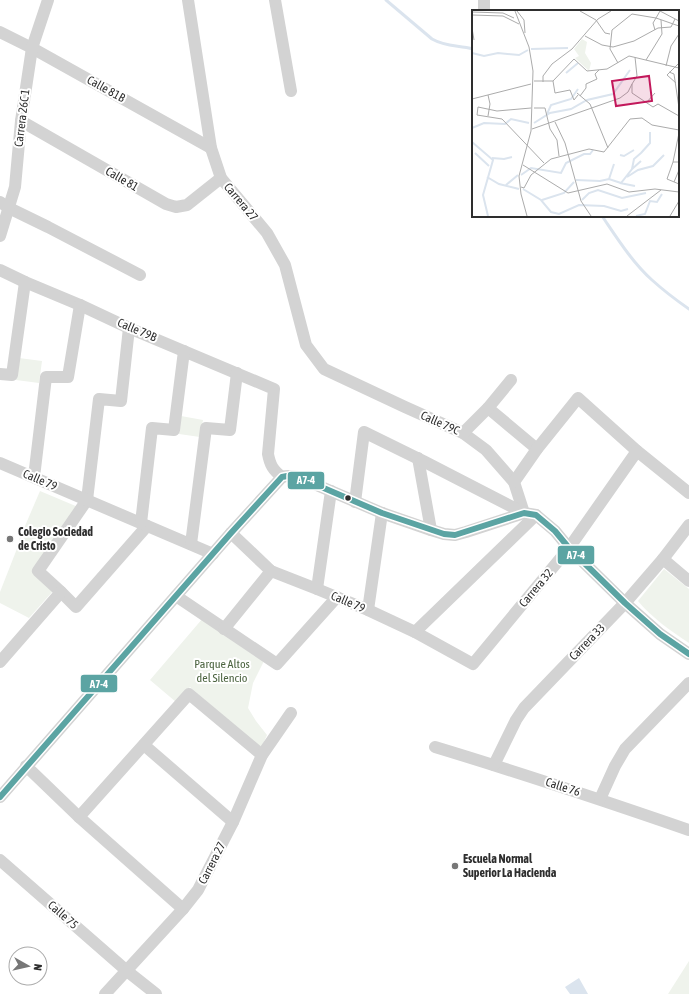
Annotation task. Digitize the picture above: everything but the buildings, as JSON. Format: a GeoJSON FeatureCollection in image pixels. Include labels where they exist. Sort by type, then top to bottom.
{"type":"FeatureCollection","features":[{"type":"Feature","properties":{"kind":"street","name":"Carrera 26C 1"},"geometry":{"type":"LineString","coordinates":[[0,236],[4,205],[15,186],[21,121],[32,48],[48,0]]}},
{"type":"Feature","properties":{"kind":"street","name":"Carrera 27"},"geometry":{"type":"LineString","coordinates":[[188,0],[211,148],[221,178],[267,233],[285,265],[306,345],[324,369]]}},
{"type":"Feature","properties":{"kind":"street"},"geometry":{"type":"LineString","coordinates":[[275,0],[291,91]]}},
{"type":"Feature","properties":{"kind":"street","name":"Calle 81B"},"geometry":{"type":"LineString","coordinates":[[0,32],[32,48],[211,148]]}},
{"type":"Feature","properties":{"kind":"street","name":"Calle 81"},"geometry":{"type":"LineString","coordinates":[[21,121],[166,204],[176,207],[187,205],[221,178]]}},
{"type":"Feature","properties":{"kind":"street"},"geometry":{"type":"LineString","coordinates":[[4,205],[140,275]]}},
{"type":"Feature","properties":{"kind":"street","name":"Calle 79B"},"geometry":{"type":"LineString","coordinates":[[0,270],[129,328],[274,389],[268,454],[270,464],[275,472],[282,477]]}},
{"type":"Feature","properties":{"kind":"street"},"geometry":{"type":"LineString","coordinates":[[6,374],[25,282]]}},
{"type":"Feature","properties":{"kind":"street"},"geometry":{"type":"LineString","coordinates":[[34,477],[46,377],[68,377],[80,305]]}},
{"type":"Feature","properties":{"kind":"street"},"geometry":{"type":"LineString","coordinates":[[129,328],[121,401],[99,399],[87,500],[38,571],[76,607],[144,524],[152,428],[174,430],[184,351]]}},
{"type":"Feature","properties":{"kind":"street","name":"Calle 79C"},"geometry":{"type":"LineString","coordinates":[[324,369],[463,433],[486,450],[514,482],[530,514]]}},
{"type":"Feature","properties":{"kind":"street"},"geometry":{"type":"LineString","coordinates":[[190,544],[206,428],[230,430],[237,373]]}},
{"type":"Feature","properties":{"kind":"street"},"geometry":{"type":"LineString","coordinates":[[463,433],[488,408],[511,380]]}},
{"type":"Feature","properties":{"kind":"street"},"geometry":{"type":"LineString","coordinates":[[514,482],[537,449],[578,398],[637,451],[689,493]]}},
{"type":"Feature","properties":{"kind":"street"},"geometry":{"type":"LineString","coordinates":[[488,408],[537,449]]}},
{"type":"Feature","properties":{"kind":"street"},"geometry":{"type":"LineString","coordinates":[[355,502],[364,432],[530,514],[555,531],[569,548],[625,603],[660,634],[689,654]]}},
{"type":"Feature","properties":{"kind":"street","name":"Carrera 32"},"geometry":{"type":"LineString","coordinates":[[473,664],[569,548],[637,451]]}},
{"type":"Feature","properties":{"kind":"street"},"geometry":{"type":"LineString","coordinates":[[418,458],[431,530]]}},
{"type":"Feature","properties":{"kind":"street","name":"Calle 79"},"geometry":{"type":"LineString","coordinates":[[0,463],[213,554]]}},
{"type":"Feature","properties":{"kind":"street"},"geometry":{"type":"LineString","coordinates":[[0,797],[231,533],[282,477],[298,477],[382,513],[444,534],[466,532],[530,514]]}},
{"type":"Feature","properties":{"kind":"street"},"geometry":{"type":"LineString","coordinates":[[317,589],[331,491]]}},
{"type":"Feature","properties":{"kind":"street"},"geometry":{"type":"LineString","coordinates":[[368,610],[382,513]]}},
{"type":"Feature","properties":{"kind":"street"},"geometry":{"type":"LineString","coordinates":[[415,632],[530,514]]}},
{"type":"Feature","properties":{"kind":"street","name":"Carrera 33"},"geometry":{"type":"LineString","coordinates":[[494,765],[516,720],[524,708],[625,603],[663,559],[689,525]]}},
{"type":"Feature","properties":{"kind":"street","name":"Calle 79"},"geometry":{"type":"LineString","coordinates":[[231,533],[271,571],[368,610],[415,632],[473,664]]}},
{"type":"Feature","properties":{"kind":"street"},"geometry":{"type":"LineString","coordinates":[[663,559],[689,581]]}},
{"type":"Feature","properties":{"kind":"street"},"geometry":{"type":"LineString","coordinates":[[224,629],[271,571]]}},
{"type":"Feature","properties":{"kind":"street"},"geometry":{"type":"LineString","coordinates":[[0,662],[61,592]]}},
{"type":"Feature","properties":{"kind":"street"},"geometry":{"type":"LineString","coordinates":[[176,596],[277,664],[337,597]]}},
{"type":"Feature","properties":{"kind":"street"},"geometry":{"type":"LineString","coordinates":[[600,799],[615,766],[625,749],[689,683]]}},
{"type":"Feature","properties":{"kind":"street"},"geometry":{"type":"LineString","coordinates":[[79,816],[189,694],[262,755]]}},
{"type":"Feature","properties":{"kind":"street","name":"Carrera 27"},"geometry":{"type":"LineString","coordinates":[[105,994],[183,909],[198,890],[233,822],[262,755],[291,714]]}},
{"type":"Feature","properties":{"kind":"street"},"geometry":{"type":"LineString","coordinates":[[144,745],[233,822]]}},
{"type":"Feature","properties":{"kind":"street","name":"Calle 76"},"geometry":{"type":"LineString","coordinates":[[436,747],[600,799],[689,830]]}},
{"type":"Feature","properties":{"kind":"street"},"geometry":{"type":"LineString","coordinates":[[26,766],[79,816],[183,909]]}},
{"type":"Feature","properties":{"kind":"street","name":"Calle 75"},"geometry":{"type":"LineString","coordinates":[[0,860],[127,971],[156,994]]}},
{"type":"Feature","properties":{"kind":"green space"},"geometry":{"type":"Polygon","coordinates":[[[19,358],[42,361],[39,383],[16,380],[19,358]]]}},
{"type":"Feature","properties":{"kind":"green space"},"geometry":{"type":"Polygon","coordinates":[[[181,416],[203,420],[200,437],[179,434],[181,416]]]}},
{"type":"Feature","properties":{"kind":"green space"},"geometry":{"type":"Polygon","coordinates":[[[40,491],[78,507],[33,572],[53,591],[29,618],[0,603],[0,592],[20,541],[19,540],[40,491]]]}},
{"type":"Feature","properties":{"kind":"green space"},"geometry":{"type":"Polygon","coordinates":[[[664,569],[689,589],[689,643],[656,619],[638,601],[664,569]]]}},
{"type":"Feature","properties":{"kind":"green space","name":"Parque Altos del Silencio"},"geometry":{"type":"Polygon","coordinates":[[[203,618],[265,659],[253,683],[248,708],[267,735],[261,748],[190,687],[176,702],[150,680],[203,618]]]}},
{"type":"Feature","properties":{"kind":"green space"},"geometry":{"type":"Polygon","coordinates":[[[689,961],[689,994],[668,994],[689,961]]]}},
{"type":"Feature","properties":{"kind":"shaded area"},"geometry":{"type":"Polygon","coordinates":[[[579,978],[588,994],[570,994],[565,987],[579,978]]]}},
{"type":"Feature","properties":{"kind":"waterway"},"geometry":{"type":"LineString","coordinates":[[386,0],[437,42],[472,49]]}},
{"type":"Feature","properties":{"kind":"waterway"},"geometry":{"type":"LineString","coordinates":[[603,217],[638,266],[665,291],[689,309]]}},
{"type":"Feature","properties":{"kind":"transit line","name":"A7-4"},"geometry":{"type":"LineString","coordinates":[[0,797],[231,533],[282,477],[298,477],[382,513],[444,534],[455,535],[524,513],[536,515],[555,531],[569,548],[625,603],[660,634],[689,654]]}},
{"type":"Feature","properties":{"kind":"place","name":"Colegio Sociedad de Cristo"},"geometry":{"type":"Point","coordinates":[10,539]}},
{"type":"Feature","properties":{"kind":"place","name":"Escuela Normal Superior La Hacienda"},"geometry":{"type":"Point","coordinates":[455,866]}}]}
